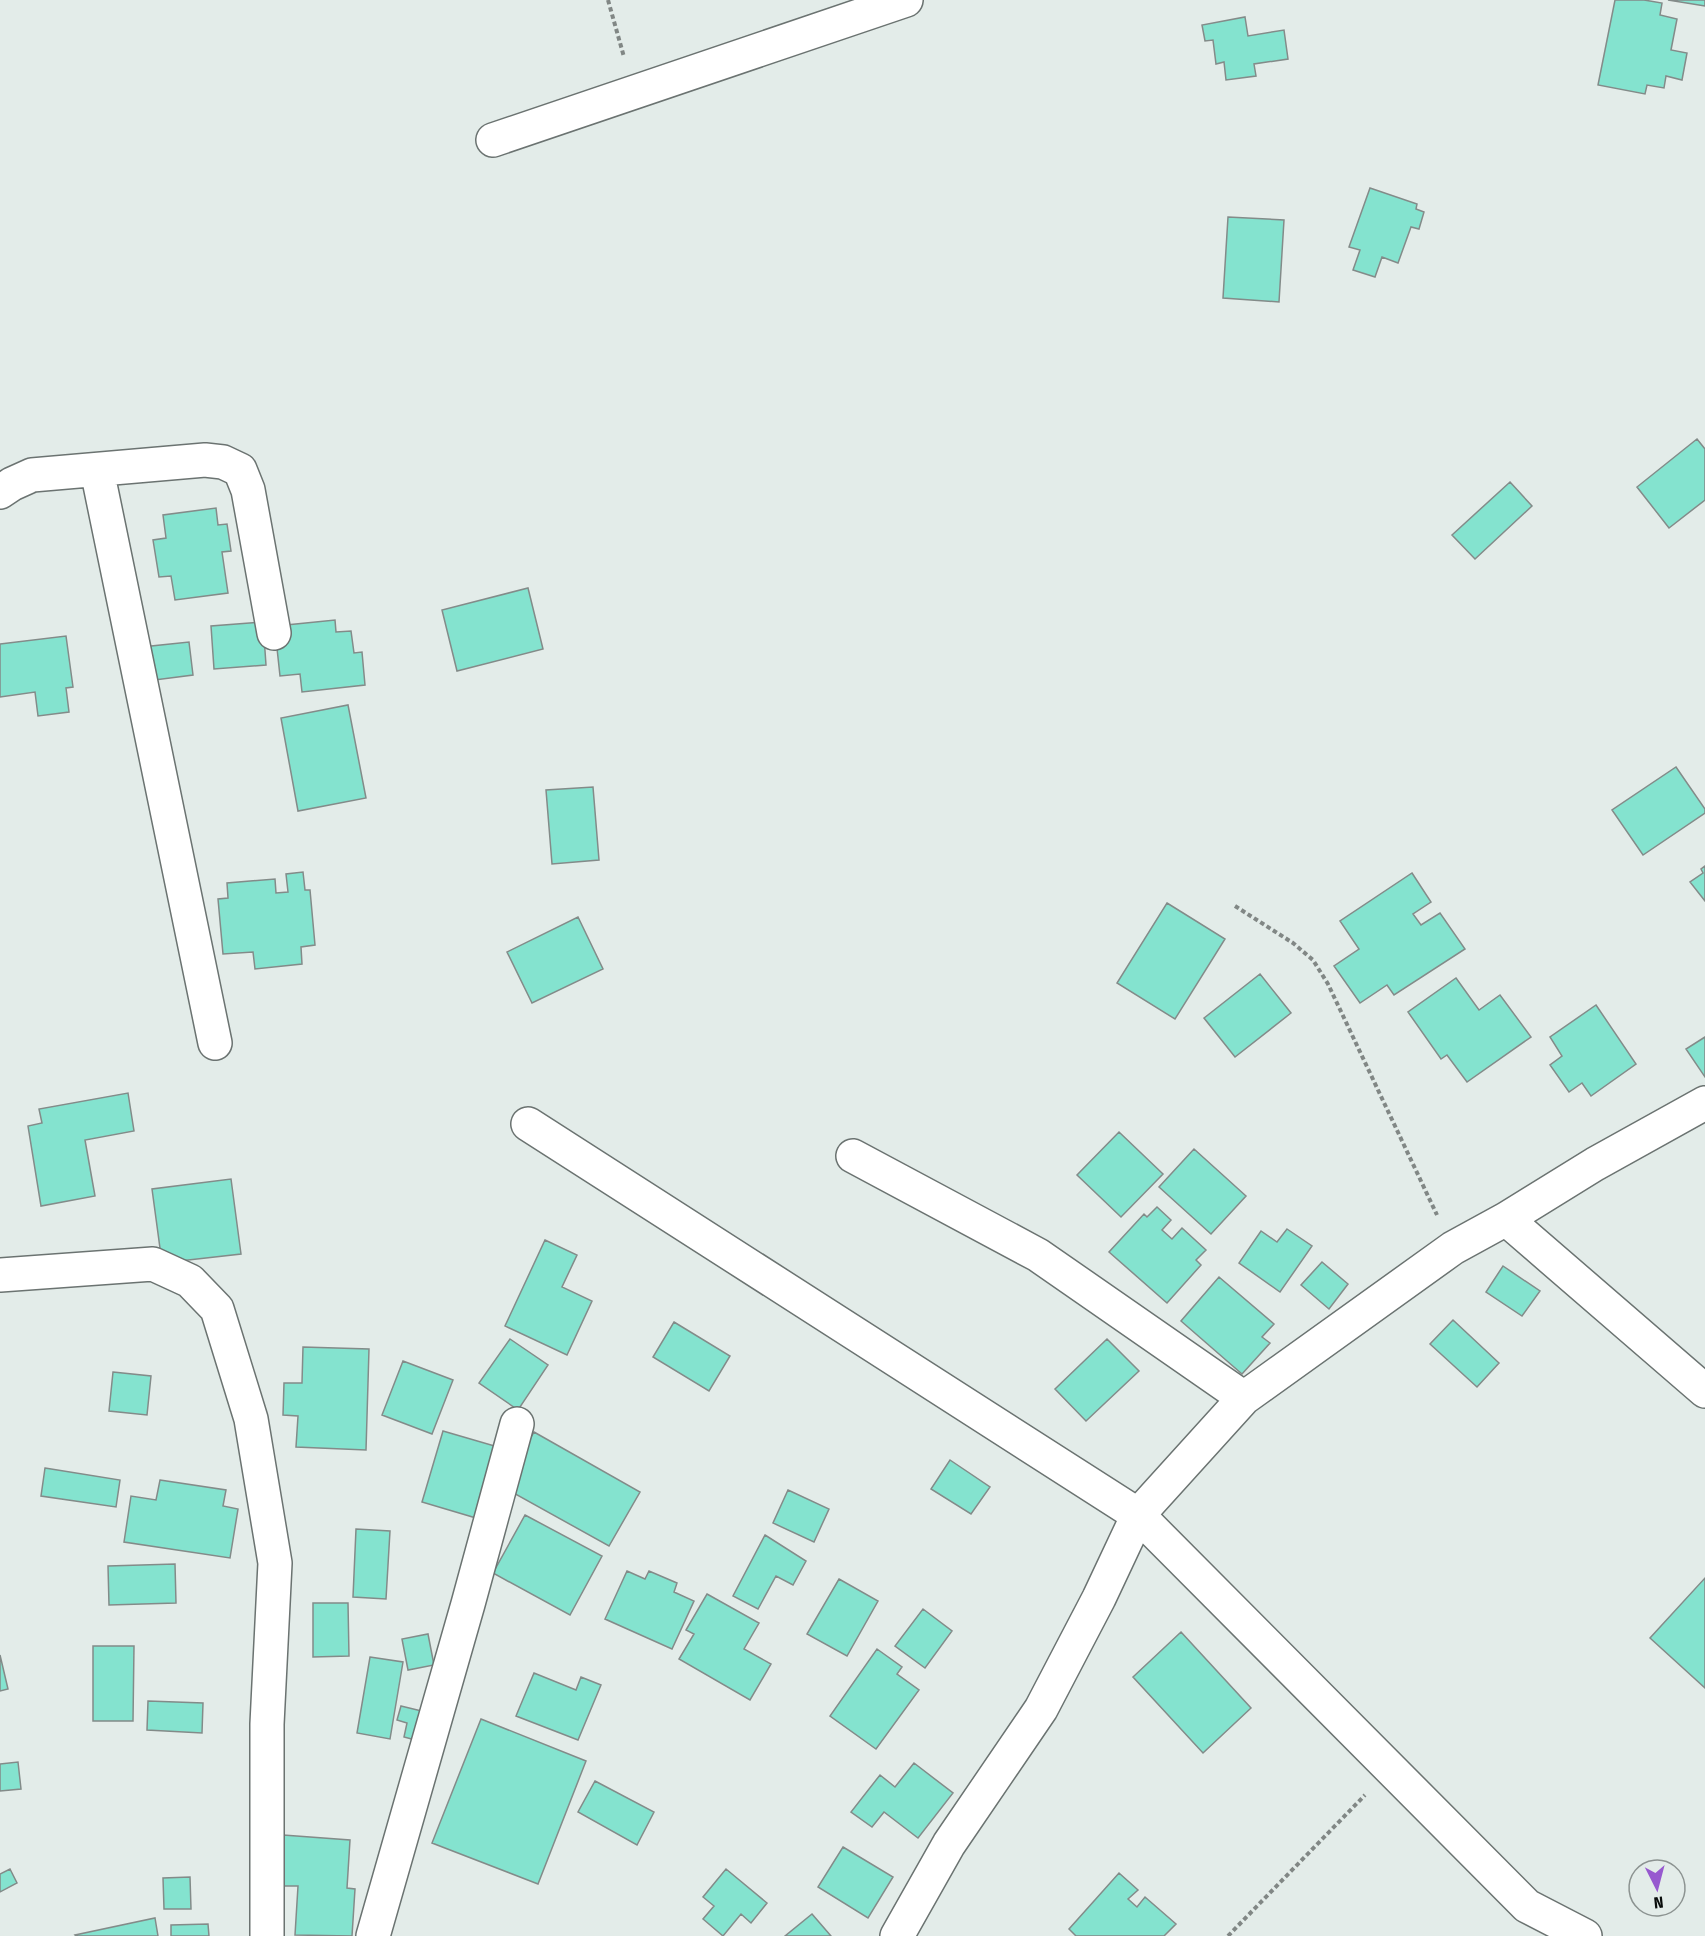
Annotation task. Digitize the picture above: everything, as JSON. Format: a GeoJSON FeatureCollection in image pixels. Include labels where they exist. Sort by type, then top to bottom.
{"type":"FeatureCollection","features":[{"type":"Feature","properties":{"kind":"street"},"geometry":{"type":"LineString","coordinates":[[493,140],[906,0]]}},
{"type":"Feature","properties":{"kind":"street"},"geometry":{"type":"LineString","coordinates":[[0,492],[32,475],[205,460],[223,462],[240,470],[248,490],[274,633]]}},
{"type":"Feature","properties":{"kind":"street"},"geometry":{"type":"LineString","coordinates":[[98,470],[214,1043]]}},
{"type":"Feature","properties":{"kind":"street"},"geometry":{"type":"LineString","coordinates":[[897,1936],[949,1844],[1041,1709],[1100,1598],[1138,1515],[1244,1398],[1453,1248],[1506,1219],[1595,1164],[1705,1103]]}},
{"type":"Feature","properties":{"kind":"street"},"geometry":{"type":"LineString","coordinates":[[528,1124],[1138,1515],[1527,1906],[1585,1936]]}},
{"type":"Feature","properties":{"kind":"street"},"geometry":{"type":"LineString","coordinates":[[853,1156],[1038,1255],[1244,1398]]}},
{"type":"Feature","properties":{"kind":"street"},"geometry":{"type":"LineString","coordinates":[[1506,1219],[1705,1391]]}},
{"type":"Feature","properties":{"kind":"street"},"geometry":{"type":"LineString","coordinates":[[0,1275],[153,1264],[190,1281],[217,1309],[251,1419],[275,1563],[267,1724],[267,1936]]}},
{"type":"Feature","properties":{"kind":"street"},"geometry":{"type":"LineString","coordinates":[[374,1936],[517,1424]]}},
{"type":"Feature","properties":{"kind":"path"},"geometry":{"type":"LineString","coordinates":[[608,0],[635,92]]}},
{"type":"Feature","properties":{"kind":"path"},"geometry":{"type":"LineString","coordinates":[[1234,906],[1293,943],[1313,960],[1328,984],[1453,1248]]}},
{"type":"Feature","properties":{"kind":"path"},"geometry":{"type":"LineString","coordinates":[[1228,1936],[1391,1767]]}},
{"type":"Feature","properties":{"kind":"building"},"geometry":{"type":"Polygon","coordinates":[[[1615,0],[1644,0],[1662,3],[1660,15],[1677,19],[1671,50],[1687,53],[1682,80],[1666,76],[1664,88],[1647,85],[1645,94],[1598,85],[1615,0]]]}},
{"type":"Feature","properties":{"kind":"building"},"geometry":{"type":"Polygon","coordinates":[[[1668,0],[1705,0],[1705,6],[1668,0]]]}},
{"type":"Feature","properties":{"kind":"building"},"geometry":{"type":"Polygon","coordinates":[[[1245,17],[1248,36],[1284,30],[1288,59],[1254,64],[1256,76],[1226,80],[1224,62],[1216,64],[1213,40],[1205,41],[1202,25],[1245,17]]]}},
{"type":"Feature","properties":{"kind":"building"},"geometry":{"type":"Polygon","coordinates":[[[1370,188],[1417,204],[1416,209],[1424,212],[1419,229],[1411,227],[1398,263],[1382,257],[1375,277],[1353,270],[1360,250],[1349,247],[1370,188]]]}},
{"type":"Feature","properties":{"kind":"building"},"geometry":{"type":"Polygon","coordinates":[[[1228,217],[1284,220],[1279,302],[1223,298],[1228,217]]]}},
{"type":"Feature","properties":{"kind":"building"},"geometry":{"type":"Polygon","coordinates":[[[1697,439],[1705,449],[1705,500],[1669,528],[1637,487],[1697,439]]]}},
{"type":"Feature","properties":{"kind":"building"},"geometry":{"type":"Polygon","coordinates":[[[1510,482],[1532,506],[1475,559],[1452,535],[1510,482]]]}},
{"type":"Feature","properties":{"kind":"building"},"geometry":{"type":"Polygon","coordinates":[[[216,508],[218,525],[227,524],[231,551],[222,552],[228,593],[175,600],[171,576],[159,577],[153,540],[166,538],[163,515],[216,508]]]}},
{"type":"Feature","properties":{"kind":"building"},"geometry":{"type":"Polygon","coordinates":[[[528,588],[543,649],[457,671],[442,610],[528,588]]]}},
{"type":"Feature","properties":{"kind":"building"},"geometry":{"type":"Polygon","coordinates":[[[335,620],[336,632],[351,631],[354,653],[362,652],[365,685],[302,692],[300,674],[280,676],[276,639],[286,625],[335,620]]]}},
{"type":"Feature","properties":{"kind":"building"},"geometry":{"type":"Polygon","coordinates":[[[263,622],[266,665],[214,669],[211,626],[263,622]]]}},
{"type":"Feature","properties":{"kind":"building"},"geometry":{"type":"Polygon","coordinates":[[[66,636],[73,687],[66,688],[69,712],[38,716],[35,692],[0,697],[0,644],[66,636]]]}},
{"type":"Feature","properties":{"kind":"building"},"geometry":{"type":"Polygon","coordinates":[[[189,642],[193,675],[147,681],[142,647],[189,642]]]}},
{"type":"Feature","properties":{"kind":"building"},"geometry":{"type":"Polygon","coordinates":[[[348,705],[366,798],[298,811],[281,718],[348,705]]]}},
{"type":"Feature","properties":{"kind":"building"},"geometry":{"type":"Polygon","coordinates":[[[1676,767],[1705,809],[1705,813],[1643,855],[1612,810],[1676,767]]]}},
{"type":"Feature","properties":{"kind":"building"},"geometry":{"type":"Polygon","coordinates":[[[593,787],[599,860],[552,864],[546,790],[593,787]]]}},
{"type":"Feature","properties":{"kind":"building"},"geometry":{"type":"Polygon","coordinates":[[[1705,866],[1705,901],[1690,882],[1703,873],[1701,869],[1705,866]]]}},
{"type":"Feature","properties":{"kind":"building"},"geometry":{"type":"Polygon","coordinates":[[[303,872],[305,890],[310,890],[315,945],[301,947],[302,964],[255,969],[253,952],[223,954],[218,899],[228,898],[227,883],[275,879],[276,893],[288,892],[286,874],[303,872]]]}},
{"type":"Feature","properties":{"kind":"building"},"geometry":{"type":"Polygon","coordinates":[[[1412,873],[1431,902],[1413,914],[1421,925],[1440,913],[1465,949],[1394,995],[1387,985],[1360,1003],[1334,966],[1359,949],[1340,921],[1412,873]]]}},
{"type":"Feature","properties":{"kind":"building"},"geometry":{"type":"Polygon","coordinates":[[[1167,903],[1225,939],[1175,1019],[1117,983],[1167,903]]]}},
{"type":"Feature","properties":{"kind":"building"},"geometry":{"type":"Polygon","coordinates":[[[578,917],[603,969],[532,1003],[507,952],[578,917]]]}},
{"type":"Feature","properties":{"kind":"building"},"geometry":{"type":"Polygon","coordinates":[[[1260,974],[1291,1013],[1235,1057],[1204,1018],[1260,974]]]}},
{"type":"Feature","properties":{"kind":"building"},"geometry":{"type":"Polygon","coordinates":[[[1456,978],[1479,1010],[1500,995],[1531,1037],[1467,1082],[1447,1055],[1441,1059],[1408,1012],[1456,978]]]}},
{"type":"Feature","properties":{"kind":"building"},"geometry":{"type":"Polygon","coordinates":[[[1596,1005],[1636,1064],[1591,1096],[1582,1083],[1569,1092],[1550,1065],[1562,1056],[1550,1037],[1596,1005]]]}},
{"type":"Feature","properties":{"kind":"building"},"geometry":{"type":"Polygon","coordinates":[[[1705,1037],[1705,1077],[1686,1049],[1705,1037]]]}},
{"type":"Feature","properties":{"kind":"building"},"geometry":{"type":"Polygon","coordinates":[[[128,1093],[134,1131],[85,1140],[95,1196],[41,1206],[28,1126],[42,1123],[39,1109],[128,1093]]]}},
{"type":"Feature","properties":{"kind":"building"},"geometry":{"type":"Polygon","coordinates":[[[1119,1132],[1163,1174],[1121,1217],[1077,1175],[1119,1132]]]}},
{"type":"Feature","properties":{"kind":"building"},"geometry":{"type":"Polygon","coordinates":[[[1194,1149],[1246,1196],[1211,1234],[1159,1187],[1194,1149]]]}},
{"type":"Feature","properties":{"kind":"building"},"geometry":{"type":"Polygon","coordinates":[[[231,1179],[241,1254],[162,1263],[152,1189],[231,1179]]]}},
{"type":"Feature","properties":{"kind":"building"},"geometry":{"type":"Polygon","coordinates":[[[1157,1207],[1171,1220],[1162,1230],[1172,1239],[1182,1228],[1206,1250],[1196,1260],[1201,1265],[1167,1303],[1109,1252],[1144,1214],[1147,1217],[1157,1207]]]}},
{"type":"Feature","properties":{"kind":"building"},"geometry":{"type":"Polygon","coordinates":[[[1287,1229],[1312,1246],[1280,1292],[1239,1263],[1261,1231],[1277,1242],[1287,1229]]]}},
{"type":"Feature","properties":{"kind":"building"},"geometry":{"type":"Polygon","coordinates":[[[545,1240],[577,1255],[562,1287],[592,1301],[567,1355],[505,1326],[545,1240]]]}},
{"type":"Feature","properties":{"kind":"building"},"geometry":{"type":"Polygon","coordinates":[[[1322,1262],[1348,1284],[1329,1309],[1301,1285],[1322,1262]]]}},
{"type":"Feature","properties":{"kind":"building"},"geometry":{"type":"Polygon","coordinates":[[[1503,1266],[1540,1291],[1522,1316],[1486,1292],[1503,1266]]]}},
{"type":"Feature","properties":{"kind":"building"},"geometry":{"type":"Polygon","coordinates":[[[1219,1277],[1274,1324],[1262,1337],[1270,1343],[1242,1374],[1181,1321],[1219,1277]]]}},
{"type":"Feature","properties":{"kind":"building"},"geometry":{"type":"Polygon","coordinates":[[[1453,1320],[1499,1363],[1477,1387],[1430,1344],[1453,1320]]]}},
{"type":"Feature","properties":{"kind":"building"},"geometry":{"type":"Polygon","coordinates":[[[674,1322],[730,1356],[709,1391],[653,1357],[674,1322]]]}},
{"type":"Feature","properties":{"kind":"building"},"geometry":{"type":"Polygon","coordinates":[[[510,1339],[548,1365],[518,1410],[479,1383],[510,1339]]]}},
{"type":"Feature","properties":{"kind":"building"},"geometry":{"type":"Polygon","coordinates":[[[1107,1339],[1139,1371],[1086,1421],[1055,1389],[1107,1339]]]}},
{"type":"Feature","properties":{"kind":"building"},"geometry":{"type":"Polygon","coordinates":[[[303,1347],[369,1349],[366,1450],[296,1447],[298,1416],[283,1415],[284,1383],[302,1383],[303,1347]]]}},
{"type":"Feature","properties":{"kind":"building"},"geometry":{"type":"Polygon","coordinates":[[[403,1361],[453,1380],[432,1434],[382,1415],[403,1361]]]}},
{"type":"Feature","properties":{"kind":"building"},"geometry":{"type":"Polygon","coordinates":[[[113,1372],[151,1376],[147,1415],[109,1411],[113,1372]]]}},
{"type":"Feature","properties":{"kind":"building"},"geometry":{"type":"Polygon","coordinates":[[[443,1431],[498,1447],[476,1518],[422,1502],[443,1431]]]}},
{"type":"Feature","properties":{"kind":"building"},"geometry":{"type":"Polygon","coordinates":[[[534,1432],[640,1492],[609,1546],[503,1487],[534,1432]]]}},
{"type":"Feature","properties":{"kind":"building"},"geometry":{"type":"Polygon","coordinates":[[[950,1460],[990,1487],[971,1514],[931,1489],[950,1460]]]}},
{"type":"Feature","properties":{"kind":"building"},"geometry":{"type":"Polygon","coordinates":[[[45,1468],[120,1480],[116,1507],[41,1496],[45,1468]]]}},
{"type":"Feature","properties":{"kind":"building"},"geometry":{"type":"Polygon","coordinates":[[[160,1480],[226,1490],[223,1506],[238,1509],[230,1558],[124,1542],[131,1496],[156,1500],[160,1480]]]}},
{"type":"Feature","properties":{"kind":"building"},"geometry":{"type":"Polygon","coordinates":[[[788,1490],[829,1509],[814,1542],[773,1523],[788,1490]]]}},
{"type":"Feature","properties":{"kind":"building"},"geometry":{"type":"Polygon","coordinates":[[[525,1515],[602,1556],[570,1615],[493,1573],[525,1515]]]}},
{"type":"Feature","properties":{"kind":"building"},"geometry":{"type":"Polygon","coordinates":[[[356,1529],[390,1531],[386,1599],[353,1597],[356,1529]]]}},
{"type":"Feature","properties":{"kind":"building"},"geometry":{"type":"Polygon","coordinates":[[[765,1535],[806,1561],[793,1585],[776,1576],[758,1609],[733,1596],[765,1535]]]}},
{"type":"Feature","properties":{"kind":"building"},"geometry":{"type":"Polygon","coordinates":[[[175,1564],[176,1603],[109,1605],[108,1566],[175,1564]]]}},
{"type":"Feature","properties":{"kind":"building"},"geometry":{"type":"Polygon","coordinates":[[[627,1571],[645,1579],[649,1571],[677,1583],[674,1592],[694,1601],[672,1649],[605,1619],[627,1571]]]}},
{"type":"Feature","properties":{"kind":"building"},"geometry":{"type":"Polygon","coordinates":[[[1705,1578],[1705,1688],[1650,1638],[1705,1578]]]}},
{"type":"Feature","properties":{"kind":"building"},"geometry":{"type":"Polygon","coordinates":[[[839,1579],[878,1601],[847,1656],[807,1634],[839,1579]]]}},
{"type":"Feature","properties":{"kind":"building"},"geometry":{"type":"Polygon","coordinates":[[[707,1594],[759,1623],[744,1649],[771,1664],[750,1700],[679,1659],[694,1634],[686,1630],[707,1594]]]}},
{"type":"Feature","properties":{"kind":"building"},"geometry":{"type":"Polygon","coordinates":[[[313,1603],[348,1603],[349,1656],[313,1657],[313,1603]]]}},
{"type":"Feature","properties":{"kind":"building"},"geometry":{"type":"Polygon","coordinates":[[[923,1609],[952,1631],[925,1668],[895,1646],[923,1609]]]}},
{"type":"Feature","properties":{"kind":"building"},"geometry":{"type":"Polygon","coordinates":[[[1181,1632],[1251,1708],[1203,1753],[1133,1677],[1181,1632]]]}},
{"type":"Feature","properties":{"kind":"building"},"geometry":{"type":"Polygon","coordinates":[[[428,1634],[434,1665],[408,1670],[402,1639],[428,1634]]]}},
{"type":"Feature","properties":{"kind":"building"},"geometry":{"type":"Polygon","coordinates":[[[93,1646],[134,1646],[133,1721],[93,1721],[93,1646]]]}},
{"type":"Feature","properties":{"kind":"building"},"geometry":{"type":"Polygon","coordinates":[[[877,1649],[902,1667],[897,1674],[919,1690],[876,1749],[830,1716],[877,1649]]]}},
{"type":"Feature","properties":{"kind":"building"},"geometry":{"type":"Polygon","coordinates":[[[0,1655],[8,1689],[0,1691],[0,1655]]]}},
{"type":"Feature","properties":{"kind":"building"},"geometry":{"type":"Polygon","coordinates":[[[370,1657],[403,1662],[390,1739],[357,1733],[370,1657]]]}},
{"type":"Feature","properties":{"kind":"building"},"geometry":{"type":"Polygon","coordinates":[[[534,1673],[576,1690],[581,1677],[601,1685],[578,1740],[516,1716],[534,1673]]]}},
{"type":"Feature","properties":{"kind":"building"},"geometry":{"type":"Polygon","coordinates":[[[148,1701],[203,1703],[202,1733],[147,1730],[148,1701]]]}},
{"type":"Feature","properties":{"kind":"building"},"geometry":{"type":"Polygon","coordinates":[[[401,1706],[430,1713],[423,1742],[404,1737],[407,1723],[397,1720],[401,1706]]]}},
{"type":"Feature","properties":{"kind":"building"},"geometry":{"type":"Polygon","coordinates":[[[481,1719],[586,1761],[538,1884],[432,1843],[481,1719]]]}},
{"type":"Feature","properties":{"kind":"building"},"geometry":{"type":"Polygon","coordinates":[[[18,1762],[21,1789],[0,1791],[0,1764],[18,1762]]]}},
{"type":"Feature","properties":{"kind":"building"},"geometry":{"type":"Polygon","coordinates":[[[914,1763],[953,1793],[918,1838],[884,1812],[872,1827],[851,1812],[880,1775],[895,1787],[914,1763]]]}},
{"type":"Feature","properties":{"kind":"building"},"geometry":{"type":"Polygon","coordinates":[[[595,1781],[654,1812],[637,1845],[578,1812],[595,1781]]]}},
{"type":"Feature","properties":{"kind":"building"},"geometry":{"type":"Polygon","coordinates":[[[283,1835],[350,1840],[347,1888],[355,1889],[352,1936],[295,1935],[298,1886],[280,1886],[283,1835]]]}},
{"type":"Feature","properties":{"kind":"building"},"geometry":{"type":"Polygon","coordinates":[[[843,1847],[893,1877],[868,1918],[818,1887],[843,1847]]]}},
{"type":"Feature","properties":{"kind":"building"},"geometry":{"type":"Polygon","coordinates":[[[10,1869],[17,1883],[0,1892],[0,1874],[10,1869]]]}},
{"type":"Feature","properties":{"kind":"building"},"geometry":{"type":"Polygon","coordinates":[[[726,1869],[767,1903],[751,1923],[741,1914],[723,1936],[703,1919],[714,1906],[703,1897],[726,1869]]]}},
{"type":"Feature","properties":{"kind":"building"},"geometry":{"type":"Polygon","coordinates":[[[1119,1873],[1138,1890],[1128,1899],[1137,1907],[1145,1897],[1176,1924],[1164,1936],[1076,1936],[1069,1929],[1119,1873]]]}},
{"type":"Feature","properties":{"kind":"building"},"geometry":{"type":"Polygon","coordinates":[[[190,1877],[191,1909],[164,1909],[163,1878],[190,1877]]]}},
{"type":"Feature","properties":{"kind":"building"},"geometry":{"type":"Polygon","coordinates":[[[812,1914],[831,1936],[785,1936],[812,1914]]]}},
{"type":"Feature","properties":{"kind":"building"},"geometry":{"type":"Polygon","coordinates":[[[155,1918],[158,1936],[75,1935],[155,1918]]]}},
{"type":"Feature","properties":{"kind":"building"},"geometry":{"type":"Polygon","coordinates":[[[208,1924],[209,1936],[171,1936],[171,1925],[208,1924]]]}}]}
